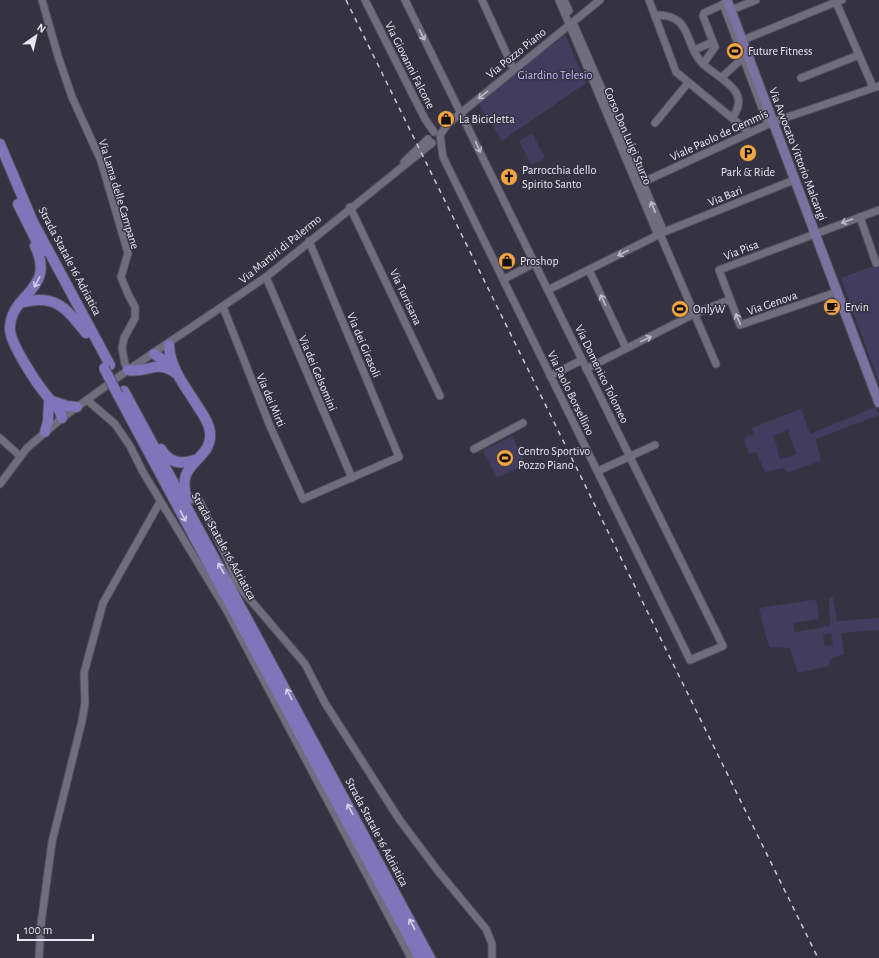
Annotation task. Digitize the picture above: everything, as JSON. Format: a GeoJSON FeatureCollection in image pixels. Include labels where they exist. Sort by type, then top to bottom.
{"type":"FeatureCollection","features":[{"type":"Feature","properties":{"kind":"highway","name":"Strada Statale 16 Adriatica"},"geometry":{"type":"LineString","coordinates":[[0,144],[34,222],[107,367],[420,958]]}},
{"type":"Feature","properties":{"kind":"highway","name":"Strada Statale 16 Adriatica"},"geometry":{"type":"LineString","coordinates":[[0,163],[24,219],[86,333],[107,367]]}},
{"type":"Feature","properties":{"kind":"highway"},"geometry":{"type":"LineString","coordinates":[[24,219],[42,264],[40,275],[35,286],[20,304],[11,320],[10,332],[14,346],[49,399],[53,412],[62,418]]}},
{"type":"Feature","properties":{"kind":"highway"},"geometry":{"type":"LineString","coordinates":[[20,304],[33,300],[44,299],[56,302],[66,308],[86,333]]}},
{"type":"Feature","properties":{"kind":"highway"},"geometry":{"type":"LineString","coordinates":[[131,403],[140,412],[168,458],[179,463],[186,463],[195,460],[204,453],[210,444],[210,430],[203,414],[175,370],[168,344]]}},
{"type":"Feature","properties":{"kind":"highway"},"geometry":{"type":"LineString","coordinates":[[154,354],[162,366]]}},
{"type":"Feature","properties":{"kind":"highway"},"geometry":{"type":"LineString","coordinates":[[154,354],[175,370]]}},
{"type":"Feature","properties":{"kind":"highway"},"geometry":{"type":"LineString","coordinates":[[128,370],[134,371],[162,366],[175,370]]}},
{"type":"Feature","properties":{"kind":"highway","name":"Strada Statale 16 Adriatica"},"geometry":{"type":"LineString","coordinates":[[121,393],[131,403],[430,958]]}},
{"type":"Feature","properties":{"kind":"highway"},"geometry":{"type":"LineString","coordinates":[[49,399],[66,406],[77,407]]}},
{"type":"Feature","properties":{"kind":"highway"},"geometry":{"type":"LineString","coordinates":[[45,432],[48,421],[49,399]]}},
{"type":"Feature","properties":{"kind":"highway"},"geometry":{"type":"LineString","coordinates":[[195,460],[185,476],[184,486],[195,522]]}},
{"type":"Feature","properties":{"kind":"main road","name":"Via Avvocato Vittorio Malcangi"},"geometry":{"type":"LineString","coordinates":[[727,4],[743,40],[745,56],[816,235],[879,402]]}},
{"type":"Feature","properties":{"kind":"street","name":"Via Lama delle Campane"},"geometry":{"type":"LineString","coordinates":[[42,0],[58,56],[72,97],[101,162],[128,253],[121,277],[135,307],[135,318],[124,338],[122,348],[125,364],[128,370]]}},
{"type":"Feature","properties":{"kind":"street","name":"Via Giovanni Falcone"},"geometry":{"type":"LineString","coordinates":[[365,0],[434,138]]}},
{"type":"Feature","properties":{"kind":"street","name":"Via Domenico Tolomeo"},"geometry":{"type":"LineString","coordinates":[[405,0],[723,646],[690,660]]}},
{"type":"Feature","properties":{"kind":"street"},"geometry":{"type":"LineString","coordinates":[[482,0],[514,70]]}},
{"type":"Feature","properties":{"kind":"street","name":"Corso Don Luigi Sturzo"},"geometry":{"type":"LineString","coordinates":[[558,0],[571,23],[716,364]]}},
{"type":"Feature","properties":{"kind":"street","name":"Corso Don Luigi Sturzo"},"geometry":{"type":"LineString","coordinates":[[564,0],[571,23]]}},
{"type":"Feature","properties":{"kind":"street","name":"Via Pozzo Piano"},"geometry":{"type":"LineString","coordinates":[[402,166],[411,154],[434,138],[461,112],[600,0]]}},
{"type":"Feature","properties":{"kind":"street"},"geometry":{"type":"LineString","coordinates":[[649,0],[676,72],[749,132]]}},
{"type":"Feature","properties":{"kind":"street"},"geometry":{"type":"LineString","coordinates":[[703,64],[715,47],[703,16],[707,10],[727,4],[756,0]]}},
{"type":"Feature","properties":{"kind":"street"},"geometry":{"type":"LineString","coordinates":[[743,40],[839,1],[859,55],[876,86]]}},
{"type":"Feature","properties":{"kind":"street","name":"Via Avvocato Vittorio Malcangi"},"geometry":{"type":"LineString","coordinates":[[727,4],[745,56]]}},
{"type":"Feature","properties":{"kind":"street"},"geometry":{"type":"LineString","coordinates":[[655,15],[671,16],[680,22],[686,29],[694,50],[703,64],[722,77],[735,92],[739,103],[738,111],[732,118]]}},
{"type":"Feature","properties":{"kind":"street"},"geometry":{"type":"LineString","coordinates":[[694,50],[713,42]]}},
{"type":"Feature","properties":{"kind":"street"},"geometry":{"type":"LineString","coordinates":[[801,78],[859,55]]}},
{"type":"Feature","properties":{"kind":"street"},"geometry":{"type":"LineString","coordinates":[[722,77],[745,56]]}},
{"type":"Feature","properties":{"kind":"street"},"geometry":{"type":"LineString","coordinates":[[655,123],[688,83]]}},
{"type":"Feature","properties":{"kind":"street","name":"Viale Paolo de Gemmis"},"geometry":{"type":"LineString","coordinates":[[640,183],[749,132],[876,86]]}},
{"type":"Feature","properties":{"kind":"street","name":"Via Paolo Borsellino"},"geometry":{"type":"LineString","coordinates":[[434,138],[690,660]]}},
{"type":"Feature","properties":{"kind":"street","name":"Via Martiri di Palermo"},"geometry":{"type":"LineString","coordinates":[[168,344],[266,277],[402,166]]}},
{"type":"Feature","properties":{"kind":"street","name":"Via Bari"},"geometry":{"type":"LineString","coordinates":[[548,290],[661,233],[794,180]]}},
{"type":"Feature","properties":{"kind":"street","name":"Via Turrisana"},"geometry":{"type":"LineString","coordinates":[[350,207],[440,396]]}},
{"type":"Feature","properties":{"kind":"street"},"geometry":{"type":"LineString","coordinates":[[816,235],[879,210]]}},
{"type":"Feature","properties":{"kind":"street"},"geometry":{"type":"LineString","coordinates":[[860,217],[876,264]]}},
{"type":"Feature","properties":{"kind":"street","name":"Via Pisa"},"geometry":{"type":"LineString","coordinates":[[729,300],[718,270],[816,235]]}},
{"type":"Feature","properties":{"kind":"street","name":"Via dei Girasoli"},"geometry":{"type":"LineString","coordinates":[[309,241],[399,457],[352,478]]}},
{"type":"Feature","properties":{"kind":"street"},"geometry":{"type":"LineString","coordinates":[[504,279],[535,263]]}},
{"type":"Feature","properties":{"kind":"street"},"geometry":{"type":"LineString","coordinates":[[589,270],[626,348]]}},
{"type":"Feature","properties":{"kind":"street","name":"Via dei Gelsomini"},"geometry":{"type":"LineString","coordinates":[[266,277],[352,478]]}},
{"type":"Feature","properties":{"kind":"street","name":"Via Genova"},"geometry":{"type":"LineString","coordinates":[[729,300],[740,325],[837,292]]}},
{"type":"Feature","properties":{"kind":"street"},"geometry":{"type":"LineString","coordinates":[[586,369],[694,314],[729,300]]}},
{"type":"Feature","properties":{"kind":"street","name":"Via dei Mirti"},"geometry":{"type":"LineString","coordinates":[[223,307],[261,405],[303,499],[352,478]]}},
{"type":"Feature","properties":{"kind":"street"},"geometry":{"type":"LineString","coordinates":[[0,484],[20,456],[45,432],[128,370],[168,344]]}},
{"type":"Feature","properties":{"kind":"street"},"geometry":{"type":"LineString","coordinates":[[550,376],[582,360]]}},
{"type":"Feature","properties":{"kind":"street"},"geometry":{"type":"LineString","coordinates":[[87,400],[115,424],[130,446],[159,500],[227,611],[412,958]]}},
{"type":"Feature","properties":{"kind":"street"},"geometry":{"type":"LineString","coordinates":[[474,449],[523,423]]}},
{"type":"Feature","properties":{"kind":"street"},"geometry":{"type":"LineString","coordinates":[[0,438],[20,456]]}},
{"type":"Feature","properties":{"kind":"street"},"geometry":{"type":"LineString","coordinates":[[598,472],[655,445]]}},
{"type":"Feature","properties":{"kind":"street"},"geometry":{"type":"LineString","coordinates":[[159,500],[170,499]]}},
{"type":"Feature","properties":{"kind":"street"},"geometry":{"type":"LineString","coordinates":[[39,958],[41,924],[52,842],[82,721],[85,702],[84,673],[87,659],[102,603],[159,500]]}},
{"type":"Feature","properties":{"kind":"street"},"geometry":{"type":"LineString","coordinates":[[190,500],[199,500],[228,560],[236,583],[305,664],[325,703],[399,819],[438,871],[486,929],[492,944],[492,958]]}},
{"type":"Feature","properties":{"kind":"green space","name":"Giardino Telesio"},"geometry":{"type":"Polygon","coordinates":[[[565,35],[586,83],[502,141],[478,102],[565,35]]]}},
{"type":"Feature","properties":{"kind":"green space"},"geometry":{"type":"Polygon","coordinates":[[[532,133],[545,158],[531,165],[519,141],[532,133]]]}},
{"type":"Feature","properties":{"kind":"green space"},"geometry":{"type":"Polygon","coordinates":[[[879,264],[879,383],[841,278],[879,264]]]}},
{"type":"Feature","properties":{"kind":"green space"},"geometry":{"type":"Polygon","coordinates":[[[875,407],[879,415],[816,439],[821,461],[788,472],[784,468],[765,472],[756,452],[749,454],[744,439],[750,434],[751,436],[754,435],[752,428],[801,409],[810,434],[875,407]],[[789,429],[772,436],[775,440],[780,460],[797,454],[789,435],[789,429]]]}},
{"type":"Feature","properties":{"kind":"green space","name":"Centro Sportivo Pozzo Piano"},"geometry":{"type":"Polygon","coordinates":[[[512,436],[526,464],[497,478],[483,451],[512,436]]]}},
{"type":"Feature","properties":{"kind":"green space"},"geometry":{"type":"Polygon","coordinates":[[[833,597],[837,621],[879,618],[879,630],[841,633],[844,654],[829,660],[829,666],[798,673],[790,648],[770,647],[759,608],[816,600],[819,619],[793,623],[795,632],[830,626],[829,598],[823,598],[833,597]],[[831,633],[823,635],[825,646],[833,645],[831,633]]]}},
{"type":"Feature","properties":{"kind":"railway"},"geometry":{"type":"LineString","coordinates":[[346,0],[818,958]]}},
{"type":"Feature","properties":{"kind":"place","name":"Future Fitness"},"geometry":{"type":"Point","coordinates":[735,51]}},
{"type":"Feature","properties":{"kind":"place","name":"La Bicicletta"},"geometry":{"type":"Point","coordinates":[446,119]}},
{"type":"Feature","properties":{"kind":"place","name":"Park & Ride"},"geometry":{"type":"Point","coordinates":[748,153]}},
{"type":"Feature","properties":{"kind":"place","name":"Parrocchia dello Spirito Santo"},"geometry":{"type":"Point","coordinates":[509,177]}},
{"type":"Feature","properties":{"kind":"place","name":"Proshop"},"geometry":{"type":"Point","coordinates":[507,261]}},
{"type":"Feature","properties":{"kind":"place","name":"Ervin"},"geometry":{"type":"Point","coordinates":[832,307]}},
{"type":"Feature","properties":{"kind":"place","name":"OnlyW"},"geometry":{"type":"Point","coordinates":[680,309]}},
{"type":"Feature","properties":{"kind":"place","name":"Centro Sportivo Pozzo Piano"},"geometry":{"type":"Point","coordinates":[505,458]}}]}
